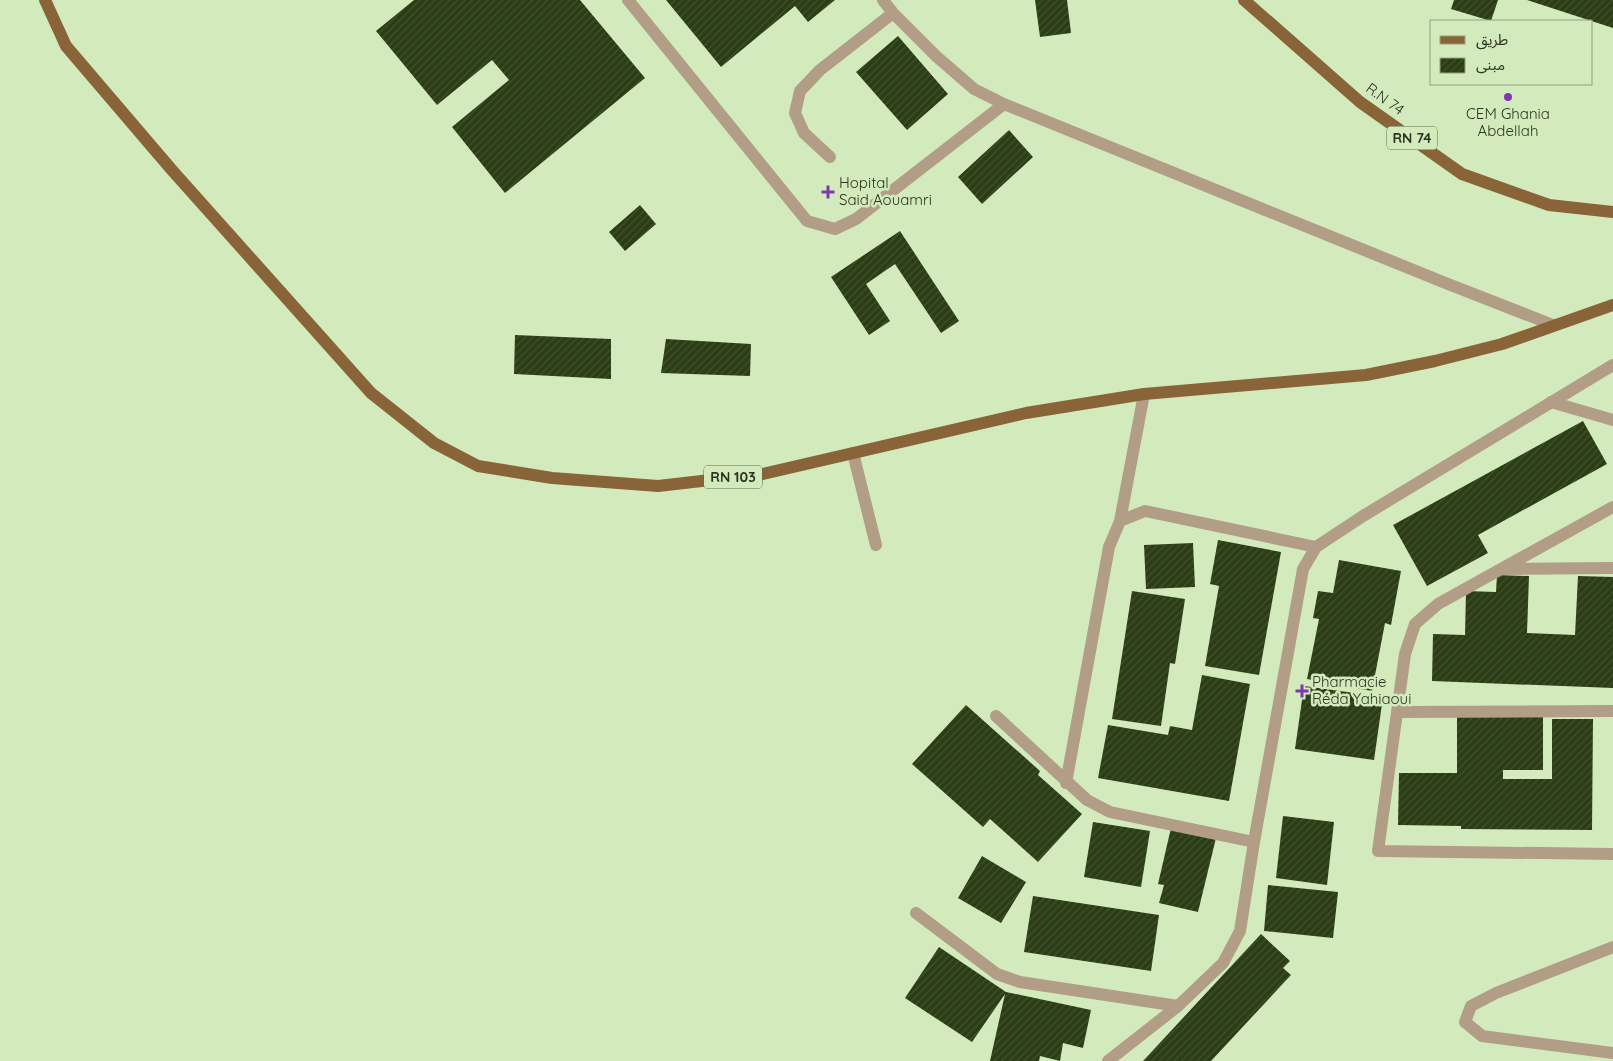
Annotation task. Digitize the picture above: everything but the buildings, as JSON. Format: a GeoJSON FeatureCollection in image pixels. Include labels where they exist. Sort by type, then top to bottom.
{"type":"FeatureCollection","features":[{"type":"Feature","properties":{"kind":"main road","name":"RN 103"},"geometry":{"type":"LineString","coordinates":[[45,0],[66,46],[171,169],[371,393],[434,443],[478,466],[552,478],[658,486],[763,474],[1026,413],[1144,394],[1366,375],[1435,361],[1502,344],[1613,305]]}},
{"type":"Feature","properties":{"kind":"main road","name":"R.N 74"},"geometry":{"type":"LineString","coordinates":[[1244,0],[1360,102],[1462,174],[1549,205],[1613,212]]}},
{"type":"Feature","properties":{"kind":"street"},"geometry":{"type":"LineString","coordinates":[[628,0],[808,221],[835,229],[856,219],[1004,104]]}},
{"type":"Feature","properties":{"kind":"street"},"geometry":{"type":"LineString","coordinates":[[883,0],[893,13],[936,56],[974,89],[1004,104],[1553,325]]}},
{"type":"Feature","properties":{"kind":"street"},"geometry":{"type":"LineString","coordinates":[[830,157],[804,133],[795,113],[800,91],[820,70],[893,13]]}},
{"type":"Feature","properties":{"kind":"street"},"geometry":{"type":"LineString","coordinates":[[1108,1061],[1178,1006],[1223,962],[1240,931],[1303,569],[1316,547],[1363,516],[1613,364]]}},
{"type":"Feature","properties":{"kind":"street"},"geometry":{"type":"LineString","coordinates":[[1066,782],[1109,547],[1120,521],[1144,394]]}},
{"type":"Feature","properties":{"kind":"street"},"geometry":{"type":"LineString","coordinates":[[1551,402],[1613,420]]}},
{"type":"Feature","properties":{"kind":"street"},"geometry":{"type":"LineString","coordinates":[[853,453],[876,545]]}},
{"type":"Feature","properties":{"kind":"street"},"geometry":{"type":"LineString","coordinates":[[1613,507],[1438,604],[1415,624],[1405,654],[1378,851],[1613,854]]}},
{"type":"Feature","properties":{"kind":"street"},"geometry":{"type":"LineString","coordinates":[[1120,521],[1145,511],[1316,547]]}},
{"type":"Feature","properties":{"kind":"street"},"geometry":{"type":"LineString","coordinates":[[1501,569],[1613,568]]}},
{"type":"Feature","properties":{"kind":"street"},"geometry":{"type":"LineString","coordinates":[[1397,712],[1613,711]]}},
{"type":"Feature","properties":{"kind":"street"},"geometry":{"type":"LineString","coordinates":[[996,716],[1087,800],[1110,812],[1254,842]]}},
{"type":"Feature","properties":{"kind":"street"},"geometry":{"type":"LineString","coordinates":[[916,914],[998,974],[1049,987],[1178,1006]]}},
{"type":"Feature","properties":{"kind":"street"},"geometry":{"type":"LineString","coordinates":[[1613,947],[1496,993],[1471,1006],[1465,1022],[1482,1036],[1613,1054]]}},
{"type":"Feature","properties":{"kind":"place","name":"CEM Ghania Abdellah"},"geometry":{"type":"Point","coordinates":[1508,97]}},
{"type":"Feature","properties":{"kind":"place","name":"Hopital Said Aouamri"},"geometry":{"type":"Point","coordinates":[828,192]}},
{"type":"Feature","properties":{"kind":"place","name":"Pharmacie Réda Yahiaoui"},"geometry":{"type":"Point","coordinates":[1302,691]}}]}
